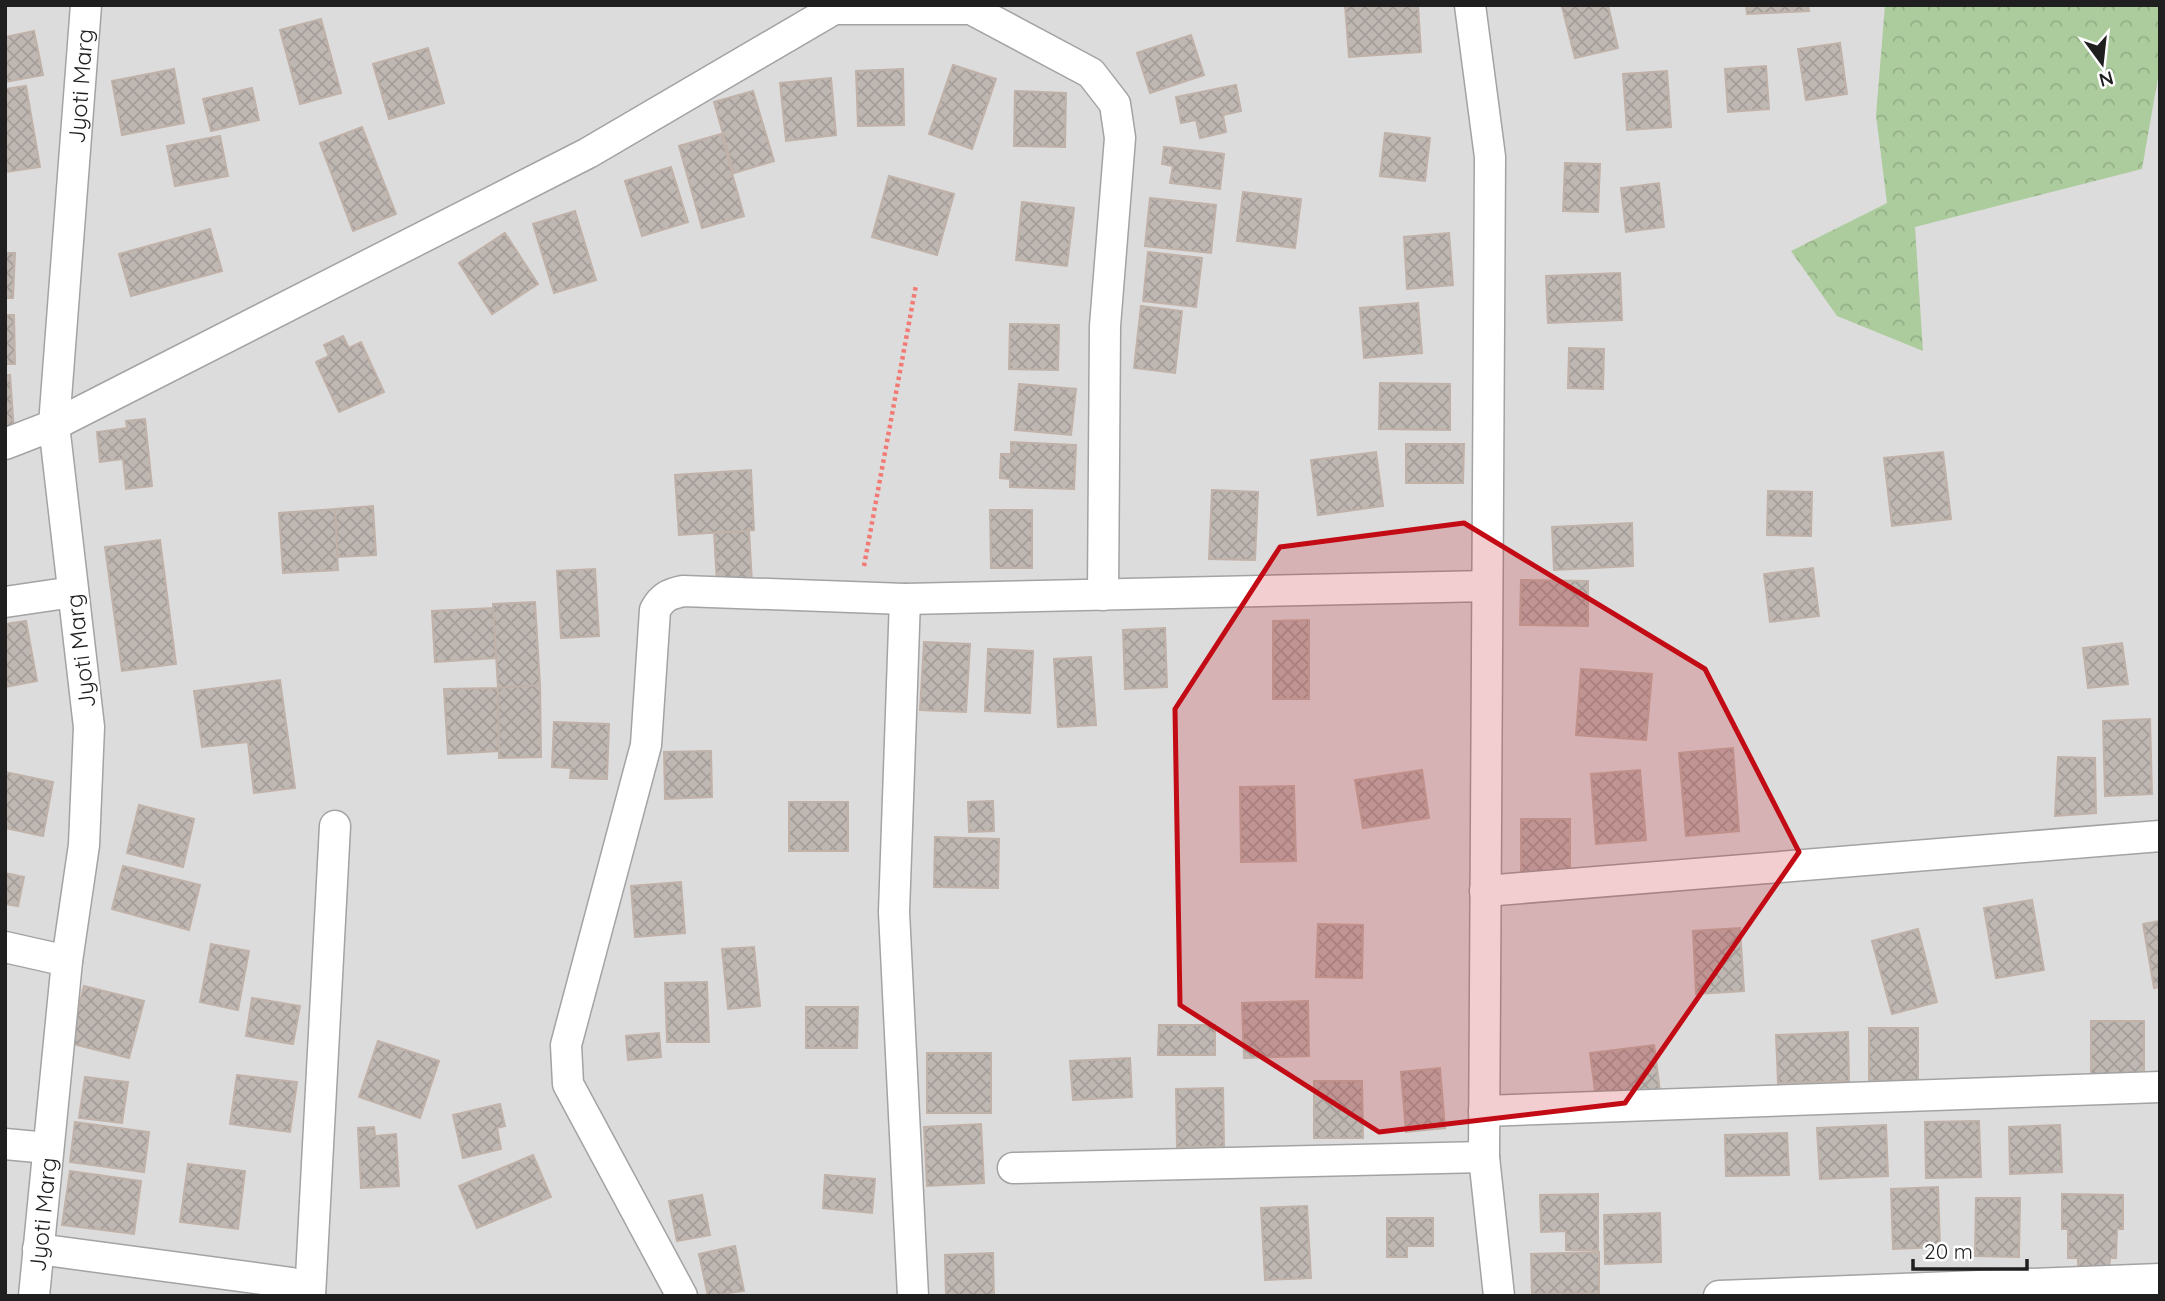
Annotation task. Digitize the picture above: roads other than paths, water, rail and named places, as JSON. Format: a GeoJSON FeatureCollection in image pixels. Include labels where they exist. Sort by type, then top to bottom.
{"type":"FeatureCollection","features":[{"type":"Feature","properties":{"kind":"street","name":"Jyoti Marg"},"geometry":{"type":"LineString","coordinates":[[34,1296],[67,961],[84,845],[89,727],[54,425],[86,5]]}},
{"type":"Feature","properties":{"kind":"street"},"geometry":{"type":"LineString","coordinates":[[1470,5],[1490,157],[1484,1157],[1499,1296]]}},
{"type":"Feature","properties":{"kind":"street"},"geometry":{"type":"LineString","coordinates":[[5,444],[54,425],[588,153],[833,7],[971,9],[1091,73],[1115,104],[1120,138],[1105,326],[1103,595]]}},
{"type":"Feature","properties":{"kind":"street"},"geometry":{"type":"LineString","coordinates":[[682,1296],[568,1084],[566,1062],[566,1045],[646,745],[655,610],[660,601],[669,594],[683,591],[905,599],[1487,586]]}},
{"type":"Feature","properties":{"kind":"street"},"geometry":{"type":"LineString","coordinates":[[5,602],[73,593]]}},
{"type":"Feature","properties":{"kind":"street"},"geometry":{"type":"LineString","coordinates":[[905,599],[894,912],[914,1296]]}},
{"type":"Feature","properties":{"kind":"street"},"geometry":{"type":"LineString","coordinates":[[310,1296],[335,826]]}},
{"type":"Feature","properties":{"kind":"street"},"geometry":{"type":"LineString","coordinates":[[1485,891],[2160,836]]}},
{"type":"Feature","properties":{"kind":"street"},"geometry":{"type":"LineString","coordinates":[[5,947],[67,961]]}},
{"type":"Feature","properties":{"kind":"street"},"geometry":{"type":"LineString","coordinates":[[1484,1111],[2160,1087]]}},
{"type":"Feature","properties":{"kind":"street"},"geometry":{"type":"LineString","coordinates":[[5,1144],[48,1148]]}},
{"type":"Feature","properties":{"kind":"street"},"geometry":{"type":"LineString","coordinates":[[1013,1168],[1484,1157]]}},
{"type":"Feature","properties":{"kind":"street"},"geometry":{"type":"LineString","coordinates":[[38,1250],[292,1283],[310,1296]]}},
{"type":"Feature","properties":{"kind":"street"},"geometry":{"type":"LineString","coordinates":[[1719,1296],[2160,1279]]}}]}
